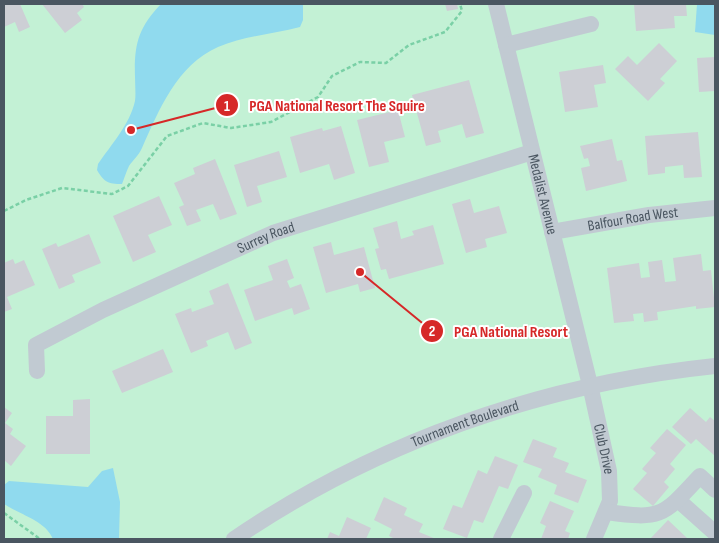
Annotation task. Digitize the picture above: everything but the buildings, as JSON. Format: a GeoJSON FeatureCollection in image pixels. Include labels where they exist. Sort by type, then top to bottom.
{"type":"FeatureCollection","features":[{"type":"Feature","properties":{"kind":"street","name":"Medalist Avenue"},"geometry":{"type":"LineString","coordinates":[[496,4],[590,385]]}},
{"type":"Feature","properties":{"kind":"street"},"geometry":{"type":"LineString","coordinates":[[506,45],[591,24]]}},
{"type":"Feature","properties":{"kind":"street","name":"Surrey Road"},"geometry":{"type":"LineString","coordinates":[[37,371],[36,344],[103,310],[234,249],[273,233],[532,152]]}},
{"type":"Feature","properties":{"kind":"street","name":"Balfour Road West"},"geometry":{"type":"LineString","coordinates":[[552,232],[650,215],[715,208]]}},
{"type":"Feature","properties":{"kind":"street","name":"Tournament Boulevard"},"geometry":{"type":"LineString","coordinates":[[234,539],[299,498],[361,465],[414,441],[523,402],[590,385],[674,370],[715,366]]}},
{"type":"Feature","properties":{"kind":"street","name":"Club Drive"},"geometry":{"type":"LineString","coordinates":[[590,385],[610,481],[607,512],[594,539]]}},
{"type":"Feature","properties":{"kind":"street"},"geometry":{"type":"LineString","coordinates":[[607,512],[639,517],[650,516],[670,508],[700,476],[715,490]]}},
{"type":"Feature","properties":{"kind":"street"},"geometry":{"type":"LineString","coordinates":[[501,539],[524,493]]}},
{"type":"Feature","properties":{"kind":"street"},"geometry":{"type":"LineString","coordinates":[[678,500],[715,533]]}},
{"type":"Feature","properties":{"kind":"path"},"geometry":{"type":"LineString","coordinates":[[4,210],[26,200],[62,188],[112,194],[128,186],[166,136],[203,123],[231,128],[271,122],[318,97],[332,76],[360,62],[386,63],[409,45],[445,32],[462,11],[460,4]]}},
{"type":"Feature","properties":{"kind":"path"},"geometry":{"type":"LineString","coordinates":[[4,513],[40,539]]}},
{"type":"Feature","properties":{"kind":"green space"},"geometry":{"type":"Polygon","coordinates":[[[4,4],[715,4],[715,539],[4,539],[4,4]]]}},
{"type":"Feature","properties":{"kind":"water"},"geometry":{"type":"Polygon","coordinates":[[[161,4],[303,4],[303,20],[300,27],[248,38],[218,47],[191,65],[171,90],[155,119],[141,151],[129,166],[122,184],[110,183],[104,180],[97,170],[98,164],[120,134],[133,110],[135,98],[135,55],[139,37],[147,21],[161,4]]]}},
{"type":"Feature","properties":{"kind":"water"},"geometry":{"type":"Polygon","coordinates":[[[697,4],[715,4],[715,35],[695,32],[697,4]]]}},
{"type":"Feature","properties":{"kind":"water"},"geometry":{"type":"Polygon","coordinates":[[[113,468],[120,502],[119,539],[53,539],[49,532],[38,522],[4,504],[4,485],[9,481],[88,487],[102,471],[113,468]]]}},
{"type":"Feature","properties":{"kind":"place","name":"PGA National Resort The Squire"},"geometry":{"type":"Point","coordinates":[131,130]}},
{"type":"Feature","properties":{"kind":"place","name":"PGA National Resort"},"geometry":{"type":"Point","coordinates":[360,272]}}]}
